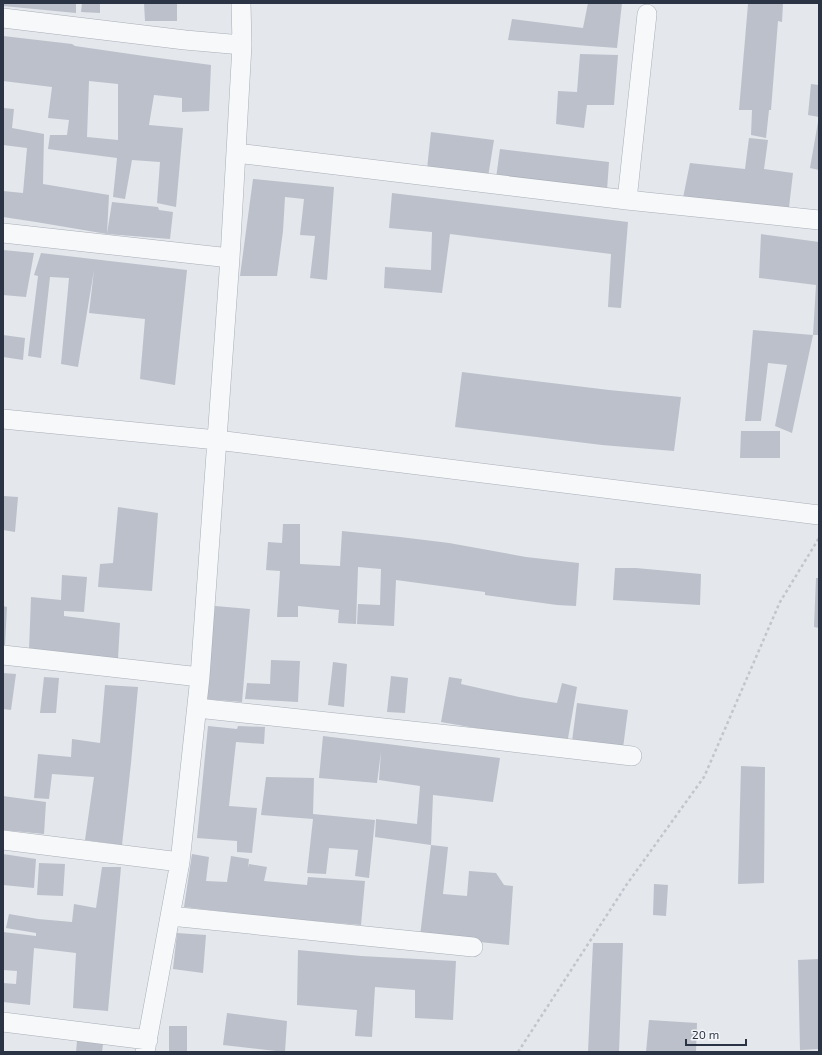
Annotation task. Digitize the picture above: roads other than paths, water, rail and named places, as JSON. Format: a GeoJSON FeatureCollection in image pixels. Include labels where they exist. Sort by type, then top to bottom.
{"type":"FeatureCollection","features":[{"type":"Feature","properties":{"kind":"street"},"geometry":{"type":"LineString","coordinates":[[3,1022],[146,1046],[180,862],[200,677],[230,258],[242,45],[241,3]]}},
{"type":"Feature","properties":{"kind":"street"},"geometry":{"type":"LineString","coordinates":[[627,200],[647,14]]}},
{"type":"Feature","properties":{"kind":"street"},"geometry":{"type":"LineString","coordinates":[[3,18],[185,40],[242,45]]}},
{"type":"Feature","properties":{"kind":"street"},"geometry":{"type":"LineString","coordinates":[[236,153],[627,200],[819,220]]}},
{"type":"Feature","properties":{"kind":"street"},"geometry":{"type":"LineString","coordinates":[[3,233],[230,258]]}},
{"type":"Feature","properties":{"kind":"street"},"geometry":{"type":"LineString","coordinates":[[3,419],[217,440],[819,515]]}},
{"type":"Feature","properties":{"kind":"street"},"geometry":{"type":"LineString","coordinates":[[3,655],[200,677]]}},
{"type":"Feature","properties":{"kind":"street"},"geometry":{"type":"LineString","coordinates":[[197,708],[632,756]]}},
{"type":"Feature","properties":{"kind":"street"},"geometry":{"type":"LineString","coordinates":[[3,840],[180,862]]}},
{"type":"Feature","properties":{"kind":"street"},"geometry":{"type":"LineString","coordinates":[[170,916],[473,947]]}}]}
